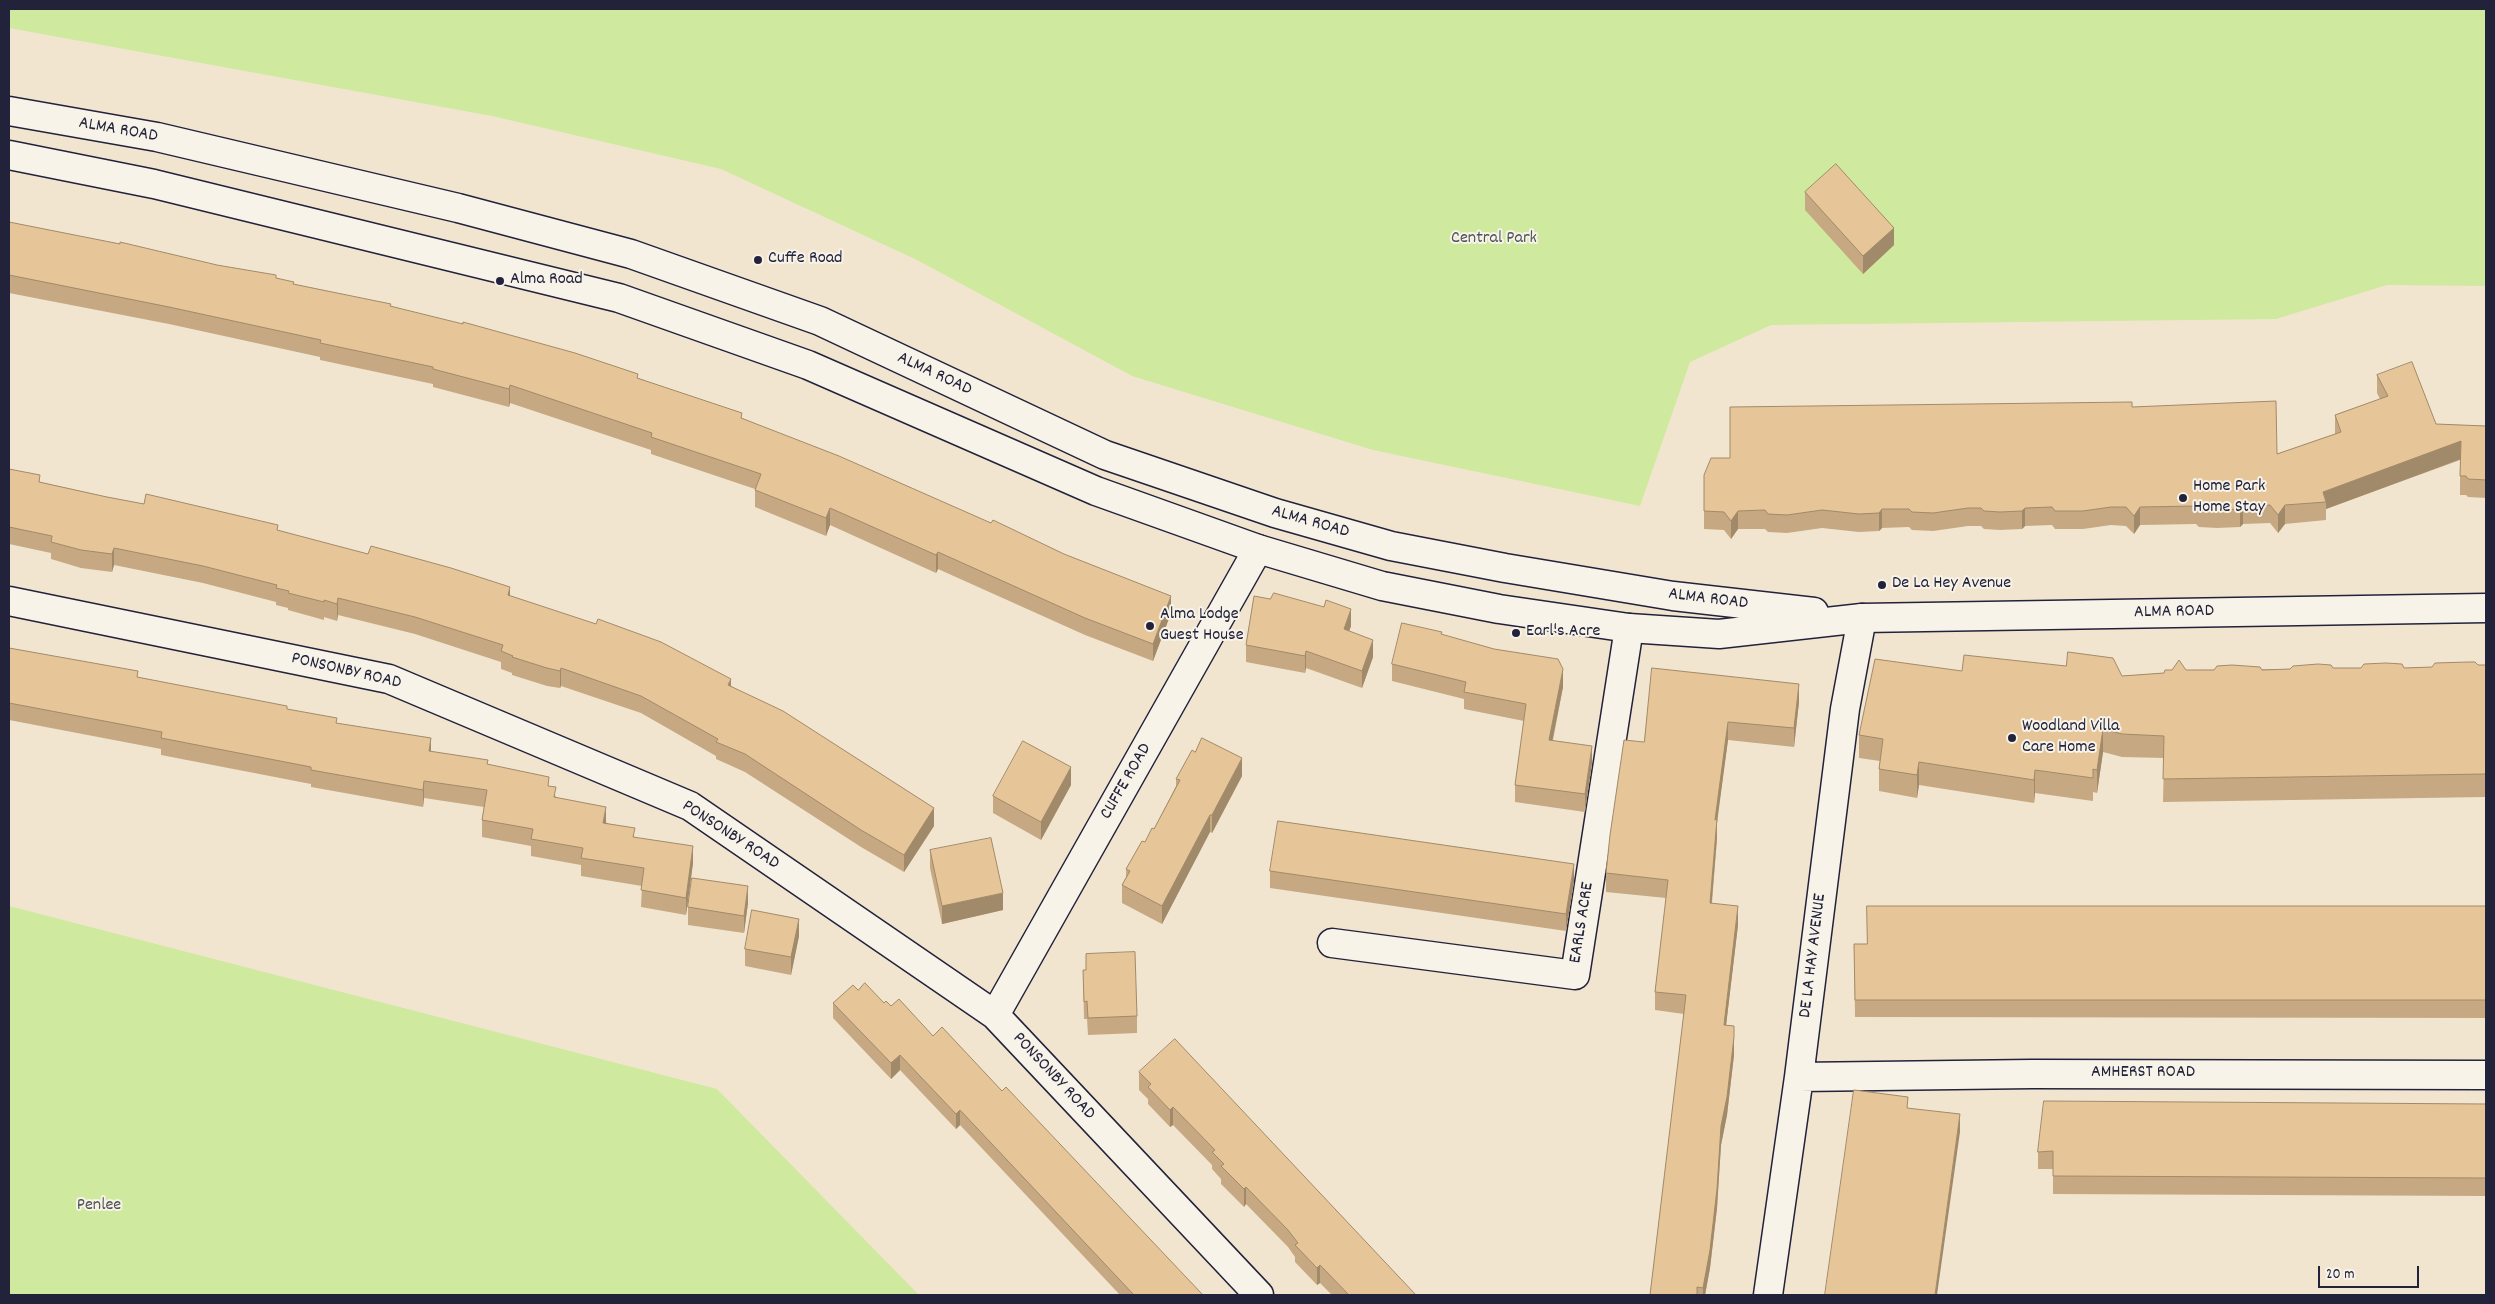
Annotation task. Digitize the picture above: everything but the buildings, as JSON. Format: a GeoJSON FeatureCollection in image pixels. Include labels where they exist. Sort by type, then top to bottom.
{"type":"FeatureCollection","features":[{"type":"Feature","properties":{"kind":"main road","name":"ALMA ROAD"},"geometry":{"type":"LineString","coordinates":[[9,111],[156,137],[458,208],[630,254],[820,321],[1105,456],[1275,514],[1391,546],[1505,568],[1673,596],[1862,618]]}},
{"type":"Feature","properties":{"kind":"main road","name":"ALMA ROAD"},"geometry":{"type":"LineString","coordinates":[[9,155],[154,184],[619,298],[808,364],[1096,491],[1258,549],[1382,586],[1499,609],[1629,628],[1719,634],[1862,618],[2486,608]]}},
{"type":"Feature","properties":{"kind":"main road","name":"CUFFE ROAD"},"geometry":{"type":"LineString","coordinates":[[995,1015],[1258,549]]}},
{"type":"Feature","properties":{"kind":"main road","name":"PONSONBY ROAD"},"geometry":{"type":"LineString","coordinates":[[9,601],[389,679],[690,806],[995,1015],[1259,1295]]}},
{"type":"Feature","properties":{"kind":"main road","name":"DE LA HAY AVENUE"},"geometry":{"type":"LineString","coordinates":[[1768,1295],[1800,1078],[1845,709],[1862,618]]}},
{"type":"Feature","properties":{"kind":"main road","name":"EARLS ACRE"},"geometry":{"type":"LineString","coordinates":[[1332,943],[1575,975],[1629,628]]}},
{"type":"Feature","properties":{"kind":"main road","name":"AMHERST ROAD"},"geometry":{"type":"LineString","coordinates":[[1800,1078],[2032,1074],[2486,1075]]}},
{"type":"Feature","properties":{"kind":"green space","name":"Central Park"},"geometry":{"type":"Polygon","coordinates":[[[9,9],[2486,9],[2486,286],[2387,285],[2276,319],[1771,325],[1690,362],[1640,506],[1373,450],[1132,376],[917,260],[721,169],[492,116],[9,28],[9,9]]]}},
{"type":"Feature","properties":{"kind":"green space","name":"Penlee"},"geometry":{"type":"Polygon","coordinates":[[[9,906],[717,1089],[919,1295],[9,1295],[9,906]]]}},
{"type":"Feature","properties":{"kind":"place","name":"Cuffe Road"},"geometry":{"type":"Point","coordinates":[758,260]}},
{"type":"Feature","properties":{"kind":"place","name":"Alma Road"},"geometry":{"type":"Point","coordinates":[500,281]}},
{"type":"Feature","properties":{"kind":"place","name":"Home Park Home Stay"},"geometry":{"type":"Point","coordinates":[2183,498]}},
{"type":"Feature","properties":{"kind":"place","name":"De La Hey Avenue"},"geometry":{"type":"Point","coordinates":[1882,585]}},
{"type":"Feature","properties":{"kind":"place","name":"Alma Lodge Guest House"},"geometry":{"type":"Point","coordinates":[1150,626]}},
{"type":"Feature","properties":{"kind":"place","name":"Earl's Acre"},"geometry":{"type":"Point","coordinates":[1516,633]}},
{"type":"Feature","properties":{"kind":"place","name":"Woodland Villa Care Home"},"geometry":{"type":"Point","coordinates":[2012,738]}}]}
